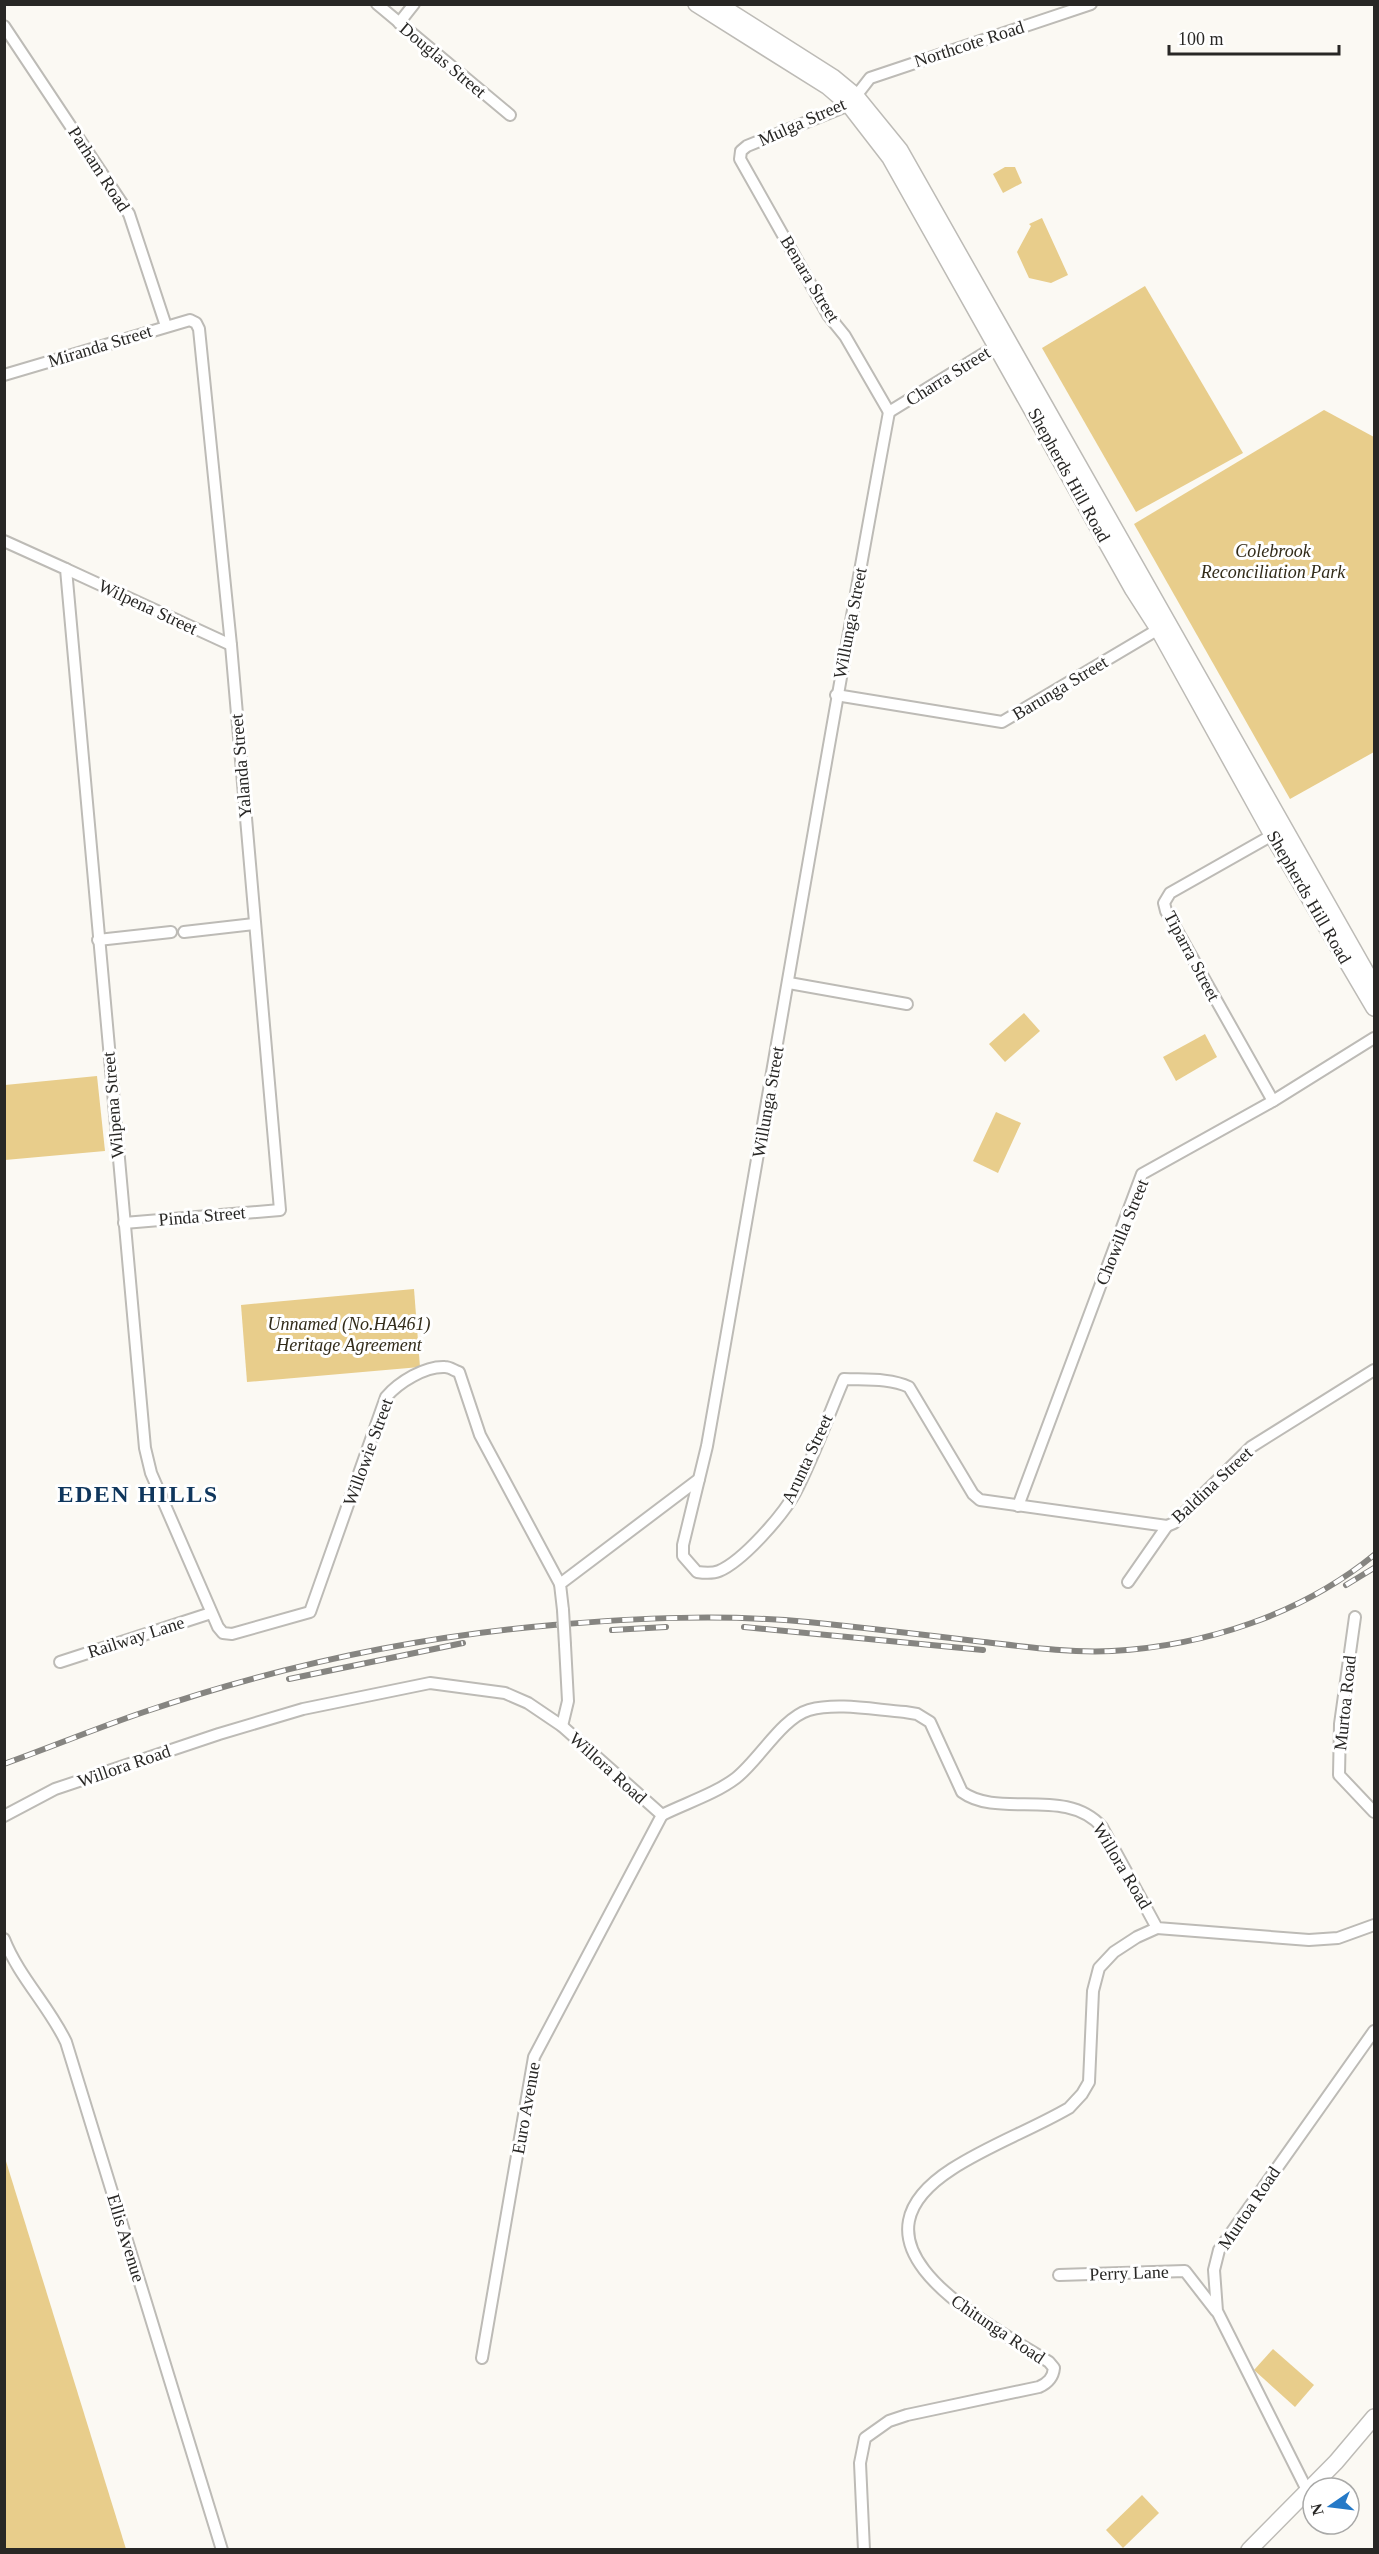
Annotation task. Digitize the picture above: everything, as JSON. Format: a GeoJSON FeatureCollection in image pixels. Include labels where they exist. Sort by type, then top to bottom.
{"type":"FeatureCollection","features":[{"type":"Feature","properties":{"kind":"main road","name":"Shepherds Hill Road"},"geometry":{"type":"LineString","coordinates":[[696,4],[853,101]]}},
{"type":"Feature","properties":{"kind":"main road","name":"Shepherds Hill Road"},"geometry":{"type":"LineString","coordinates":[[718,4],[814,64],[900,150],[1001,343],[1163,626],[1374,1008]]}},
{"type":"Feature","properties":{"kind":"main road","name":"Shepherds Hill Road"},"geometry":{"type":"LineString","coordinates":[[1278,832],[1374,986]]}},
{"type":"Feature","properties":{"kind":"main road"},"geometry":{"type":"LineString","coordinates":[[1326,2476],[1374,2416]]}},
{"type":"Feature","properties":{"kind":"main road"},"geometry":{"type":"LineString","coordinates":[[1335,2476],[1374,2431]]}},
{"type":"Feature","properties":{"kind":"main road"},"geometry":{"type":"LineString","coordinates":[[1248,2550],[1301,2505]]}},
{"type":"Feature","properties":{"kind":"main road"},"geometry":{"type":"LineString","coordinates":[[1261,2550],[1301,2508]]}},
{"type":"Feature","properties":{"kind":"street","name":"Douglas Street"},"geometry":{"type":"LineString","coordinates":[[377,4],[510,115]]}},
{"type":"Feature","properties":{"kind":"street"},"geometry":{"type":"LineString","coordinates":[[399,23],[414,4]]}},
{"type":"Feature","properties":{"kind":"street","name":"Northcote Road"},"geometry":{"type":"LineString","coordinates":[[853,101],[870,78],[1091,4]]}},
{"type":"Feature","properties":{"kind":"street","name":"Parham Road"},"geometry":{"type":"LineString","coordinates":[[4,26],[129,214],[166,326]]}},
{"type":"Feature","properties":{"kind":"street","name":"Mulga Street"},"geometry":{"type":"LineString","coordinates":[[747,146],[853,101]]}},
{"type":"Feature","properties":{"kind":"street","name":"Benara Street"},"geometry":{"type":"LineString","coordinates":[[747,146],[741,151],[740,159],[828,315],[845,336],[889,412]]}},
{"type":"Feature","properties":{"kind":"street","name":"Miranda Street"},"geometry":{"type":"LineString","coordinates":[[4,375],[166,326],[190,320],[196,323]]}},
{"type":"Feature","properties":{"kind":"street","name":"Yalanda Street"},"geometry":{"type":"LineString","coordinates":[[196,323],[199,329],[231,645],[280,1210]]}},
{"type":"Feature","properties":{"kind":"street","name":"Charra Street"},"geometry":{"type":"LineString","coordinates":[[889,412],[1001,343]]}},
{"type":"Feature","properties":{"kind":"street","name":"Willunga Street"},"geometry":{"type":"LineString","coordinates":[[699,1479],[707,1446],[789,983],[836,695],[889,412]]}},
{"type":"Feature","properties":{"kind":"street","name":"Wilpena Street"},"geometry":{"type":"LineString","coordinates":[[4,540],[231,645]]}},
{"type":"Feature","properties":{"kind":"street","name":"Wilpena Street"},"geometry":{"type":"LineString","coordinates":[[66,569],[145,1448],[151,1473],[218,1628]]}},
{"type":"Feature","properties":{"kind":"street","name":"Barunga Street"},"geometry":{"type":"LineString","coordinates":[[836,695],[1002,722],[1163,626]]}},
{"type":"Feature","properties":{"kind":"street","name":"Tiparra Street"},"geometry":{"type":"LineString","coordinates":[[1272,1101],[1166,911],[1164,903],[1170,893],[1278,832]]}},
{"type":"Feature","properties":{"kind":"street"},"geometry":{"type":"LineString","coordinates":[[184,932],[254,924]]}},
{"type":"Feature","properties":{"kind":"street"},"geometry":{"type":"LineString","coordinates":[[98,940],[171,932]]}},
{"type":"Feature","properties":{"kind":"street"},"geometry":{"type":"LineString","coordinates":[[789,983],[907,1004]]}},
{"type":"Feature","properties":{"kind":"street","name":"Chowilla Street"},"geometry":{"type":"LineString","coordinates":[[1018,1506],[1142,1174],[1272,1101],[1374,1038]]}},
{"type":"Feature","properties":{"kind":"street","name":"Pinda Street"},"geometry":{"type":"LineString","coordinates":[[124,1223],[280,1210]]}},
{"type":"Feature","properties":{"kind":"street","name":"Willowie Street"},"geometry":{"type":"LineString","coordinates":[[218,1628],[224,1633],[232,1634],[310,1612],[386,1397],[396,1386],[418,1373],[446,1367],[459,1372],[480,1435],[560,1584]]}},
{"type":"Feature","properties":{"kind":"street","name":"Baldina Street"},"geometry":{"type":"LineString","coordinates":[[1128,1582],[1167,1526],[1174,1523],[1251,1447],[1374,1370]]}},
{"type":"Feature","properties":{"kind":"street","name":"Arunta Street"},"geometry":{"type":"LineString","coordinates":[[699,1479],[683,1545],[683,1556],[697,1572],[707,1574],[719,1571],[741,1556],[795,1494],[844,1379],[873,1380],[901,1384],[909,1388],[973,1494],[980,1500],[1018,1506]]}},
{"type":"Feature","properties":{"kind":"street"},"geometry":{"type":"LineString","coordinates":[[562,1726],[568,1701],[566,1645],[560,1584],[699,1479]]}},
{"type":"Feature","properties":{"kind":"street"},"geometry":{"type":"LineString","coordinates":[[1018,1506],[1167,1526]]}},
{"type":"Feature","properties":{"kind":"street","name":"Railway Lane"},"geometry":{"type":"LineString","coordinates":[[60,1662],[211,1613]]}},
{"type":"Feature","properties":{"kind":"street","name":"Murtoa Road"},"geometry":{"type":"LineString","coordinates":[[1355,1617],[1340,1724],[1340,1775],[1374,1812]]}},
{"type":"Feature","properties":{"kind":"street","name":"Willora Road"},"geometry":{"type":"LineString","coordinates":[[4,1816],[55,1789],[219,1734],[303,1709],[429,1683],[469,1687],[515,1696],[562,1726],[662,1815],[726,1785],[753,1763],[793,1718],[807,1711],[825,1707],[905,1712],[918,1714],[930,1722],[962,1792],[970,1797],[980,1801],[1045,1804],[1093,1817],[1102,1827],[1156,1922],[1157,1928],[1309,1940],[1338,1938],[1374,1925]]}},
{"type":"Feature","properties":{"kind":"street","name":"Euro Avenue"},"geometry":{"type":"LineString","coordinates":[[482,2358],[534,2057],[662,1815]]}},
{"type":"Feature","properties":{"kind":"street","name":"Chitunga Road"},"geometry":{"type":"LineString","coordinates":[[864,2550],[860,2463],[865,2438],[889,2421],[908,2415],[1039,2387],[1047,2383],[1053,2373],[1049,2362],[949,2297],[925,2273],[913,2252],[909,2236],[909,2222],[915,2206],[931,2186],[951,2169],[1069,2108],[1082,2094],[1089,2082],[1093,1991],[1099,1968],[1114,1952],[1137,1937],[1157,1928]]}},
{"type":"Feature","properties":{"kind":"street","name":"Ellis Avenue"},"geometry":{"type":"LineString","coordinates":[[4,1939],[13,1958],[60,2028],[66,2042],[222,2550]]}},
{"type":"Feature","properties":{"kind":"street","name":"Murtoa Road"},"geometry":{"type":"LineString","coordinates":[[1301,2477],[1217,2311],[1214,2270],[1219,2250],[1374,2031]]}},
{"type":"Feature","properties":{"kind":"street","name":"Perry Lane"},"geometry":{"type":"LineString","coordinates":[[1059,2275],[1185,2271],[1217,2311]]}},
{"type":"Feature","properties":{"kind":"green space"},"geometry":{"type":"Polygon","coordinates":[[[1005,167],[1015,167],[1022,183],[1003,193],[993,174],[1005,167]]]}},
{"type":"Feature","properties":{"kind":"green space"},"geometry":{"type":"Polygon","coordinates":[[[1042,218],[1068,275],[1051,283],[1029,278],[1017,252],[1031,226],[1029,224],[1042,218]]]}},
{"type":"Feature","properties":{"kind":"green space"},"geometry":{"type":"Polygon","coordinates":[[[1145,286],[1243,453],[1136,512],[1042,348],[1145,286]]]}},
{"type":"Feature","properties":{"kind":"green space","name":"Colebrook Reconciliation Park"},"geometry":{"type":"Polygon","coordinates":[[[1324,410],[1374,437],[1374,752],[1290,799],[1134,524],[1324,410]]]}},
{"type":"Feature","properties":{"kind":"green space"},"geometry":{"type":"Polygon","coordinates":[[[1024,1013],[1040,1031],[1005,1062],[989,1044],[1024,1013]]]}},
{"type":"Feature","properties":{"kind":"green space"},"geometry":{"type":"Polygon","coordinates":[[[1205,1034],[1217,1057],[1176,1081],[1163,1057],[1205,1034]]]}},
{"type":"Feature","properties":{"kind":"green space"},"geometry":{"type":"Polygon","coordinates":[[[97,1076],[105,1151],[5,1160],[5,1085],[97,1076]]]}},
{"type":"Feature","properties":{"kind":"green space"},"geometry":{"type":"Polygon","coordinates":[[[996,1112],[1021,1123],[998,1173],[973,1161],[996,1112]]]}},
{"type":"Feature","properties":{"kind":"green space","name":"Unnamed (No.HA461) Heritage Agreement"},"geometry":{"type":"Polygon","coordinates":[[[414,1289],[420,1367],[247,1382],[241,1305],[414,1289]]]}},
{"type":"Feature","properties":{"kind":"green space"},"geometry":{"type":"Polygon","coordinates":[[[5,2158],[126,2549],[5,2549],[5,2158]]]}},
{"type":"Feature","properties":{"kind":"green space"},"geometry":{"type":"Polygon","coordinates":[[[1273,2349],[1314,2385],[1295,2407],[1254,2370],[1273,2349]]]}},
{"type":"Feature","properties":{"kind":"green space"},"geometry":{"type":"Polygon","coordinates":[[[1142,2495],[1159,2513],[1123,2548],[1106,2530],[1142,2495]]]}},
{"type":"Feature","properties":{"kind":"railway"},"geometry":{"type":"LineString","coordinates":[[4,1764],[109,1724],[244,1681],[346,1656],[449,1637],[616,1620],[744,1618],[808,1622],[1048,1649],[1112,1651],[1147,1648],[1217,1634],[1284,1610],[1346,1576],[1374,1555]]}},
{"type":"Feature","properties":{"kind":"railway"},"geometry":{"type":"LineString","coordinates":[[1346,1585],[1374,1568]]}},
{"type":"Feature","properties":{"kind":"railway"},"geometry":{"type":"LineString","coordinates":[[612,1630],[666,1627]]}},
{"type":"Feature","properties":{"kind":"railway"},"geometry":{"type":"LineString","coordinates":[[744,1627],[983,1650]]}},
{"type":"Feature","properties":{"kind":"railway"},"geometry":{"type":"LineString","coordinates":[[289,1679],[463,1643]]}},
{"type":"Feature","properties":{"kind":"district","name":"EDEN HILLS"},"geometry":{"type":"Point","coordinates":[138,1494]}}]}
